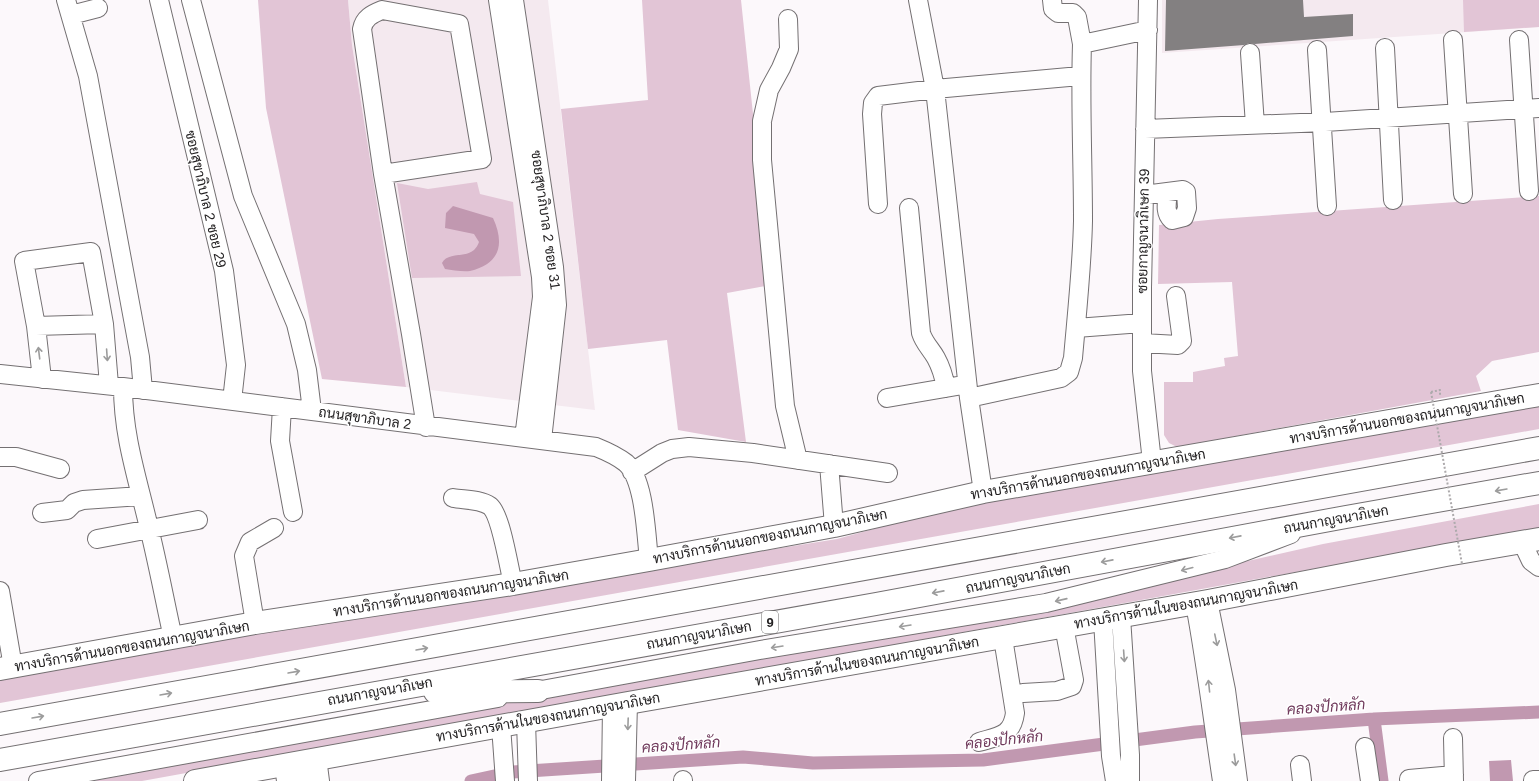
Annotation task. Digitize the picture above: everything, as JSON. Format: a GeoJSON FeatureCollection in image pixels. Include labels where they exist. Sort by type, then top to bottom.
{"type":"FeatureCollection","features":[{"type":"Feature","properties":{"kind":"main road","name":"ทางบริการด้านนอกของถนนกาญจนาภิเษก"},"geometry":{"type":"LineString","coordinates":[[6,668],[255,623],[512,584],[649,560],[834,526],[983,492],[1539,395]]}},
{"type":"Feature","properties":{"kind":"main road"},"geometry":{"type":"LineString","coordinates":[[0,724],[1539,448]]}},
{"type":"Feature","properties":{"kind":"main road","name":"ถนนกาญจนาภิเษก"},"geometry":{"type":"LineString","coordinates":[[0,760],[372,692],[876,604],[1330,520],[1539,484]]}},
{"type":"Feature","properties":{"kind":"main road","name":"ทางบริการด้านในของถนนกาญจนาภิเษก"},"geometry":{"type":"LineString","coordinates":[[195,781],[298,769],[501,726],[1202,603],[1446,554],[1531,541]]}},
{"type":"Feature","properties":{"kind":"main road"},"geometry":{"type":"LineString","coordinates":[[372,692],[538,691]]}},
{"type":"Feature","properties":{"kind":"street","name":"ซอยสุขาภิบาล 2 ซอย 29"},"geometry":{"type":"LineString","coordinates":[[159,0],[224,271],[236,365],[232,401]]}},
{"type":"Feature","properties":{"kind":"street"},"geometry":{"type":"LineString","coordinates":[[191,0],[243,196],[296,324],[306,370],[312,411]]}},
{"type":"Feature","properties":{"kind":"street","name":"ซอยสุขาภิบาล 2 ซอย 31"},"geometry":{"type":"LineString","coordinates":[[498,0],[541,277],[545,341],[542,440]]}},
{"type":"Feature","properties":{"kind":"street","name":"ซอยสุขาภิบาล 2 ซอย 31"},"geometry":{"type":"LineString","coordinates":[[514,0],[554,267],[557,305],[545,341],[524,438]]}},
{"type":"Feature","properties":{"kind":"street"},"geometry":{"type":"LineString","coordinates":[[918,0],[935,89],[968,391],[983,492]]}},
{"type":"Feature","properties":{"kind":"street"},"geometry":{"type":"LineString","coordinates":[[887,398],[946,388],[968,391],[1060,378],[1069,372],[1073,358],[1081,261],[1082,221],[1080,76],[1082,44],[1077,17],[1073,13],[1058,13],[1053,9],[1052,0]]}},
{"type":"Feature","properties":{"kind":"street","name":"ซอยกาญจนาภิเษก 39"},"geometry":{"type":"LineString","coordinates":[[1148,0],[1142,371],[1152,462]]}},
{"type":"Feature","properties":{"kind":"street"},"geometry":{"type":"LineString","coordinates":[[98,8],[69,8],[88,76],[140,357],[143,390]]}},
{"type":"Feature","properties":{"kind":"street"},"geometry":{"type":"LineString","coordinates":[[383,174],[482,159],[459,24],[382,10],[371,15],[363,22],[362,29],[383,174],[412,334],[426,426]]}},
{"type":"Feature","properties":{"kind":"street"},"geometry":{"type":"LineString","coordinates":[[788,19],[789,49],[769,90],[762,121],[762,160],[785,406],[798,460]]}},
{"type":"Feature","properties":{"kind":"street"},"geometry":{"type":"LineString","coordinates":[[1082,44],[1148,30]]}},
{"type":"Feature","properties":{"kind":"street"},"geometry":{"type":"LineString","coordinates":[[1454,40],[1463,194]]}},
{"type":"Feature","properties":{"kind":"street"},"geometry":{"type":"LineString","coordinates":[[1519,40],[1531,109],[1529,191]]}},
{"type":"Feature","properties":{"kind":"street"},"geometry":{"type":"LineString","coordinates":[[1385,48],[1393,200]]}},
{"type":"Feature","properties":{"kind":"street"},"geometry":{"type":"LineString","coordinates":[[1317,50],[1327,206]]}},
{"type":"Feature","properties":{"kind":"street"},"geometry":{"type":"LineString","coordinates":[[1250,54],[1255,125]]}},
{"type":"Feature","properties":{"kind":"street"},"geometry":{"type":"LineString","coordinates":[[878,204],[873,103],[878,96],[935,89],[1080,76]]}},
{"type":"Feature","properties":{"kind":"street"},"geometry":{"type":"LineString","coordinates":[[1145,129],[1322,122],[1531,109]]}},
{"type":"Feature","properties":{"kind":"street"},"geometry":{"type":"LineString","coordinates":[[1144,195],[1168,192]]}},
{"type":"Feature","properties":{"kind":"street"},"geometry":{"type":"LineString","coordinates":[[909,208],[921,333],[923,340],[935,356],[942,372],[946,388]]}},
{"type":"Feature","properties":{"kind":"street"},"geometry":{"type":"LineString","coordinates":[[42,379],[36,326],[24,261],[91,252],[116,386],[150,529],[173,638]]}},
{"type":"Feature","properties":{"kind":"street"},"geometry":{"type":"LineString","coordinates":[[1142,343],[1178,345],[1182,341],[1176,296]]}},
{"type":"Feature","properties":{"kind":"street"},"geometry":{"type":"LineString","coordinates":[[1076,328],[1142,323]]}},
{"type":"Feature","properties":{"kind":"street"},"geometry":{"type":"LineString","coordinates":[[36,326],[104,324]]}},
{"type":"Feature","properties":{"kind":"street","name":"ถนนสุขาภิบาล 2"},"geometry":{"type":"LineString","coordinates":[[0,374],[116,386],[596,447],[626,463],[636,476],[640,492],[649,560]]}},
{"type":"Feature","properties":{"kind":"street"},"geometry":{"type":"LineString","coordinates":[[282,407],[280,440],[293,512]]}},
{"type":"Feature","properties":{"kind":"street"},"geometry":{"type":"LineString","coordinates":[[632,472],[662,453],[689,446],[888,473]]}},
{"type":"Feature","properties":{"kind":"street"},"geometry":{"type":"LineString","coordinates":[[0,457],[16,457],[60,469]]}},
{"type":"Feature","properties":{"kind":"street"},"geometry":{"type":"LineString","coordinates":[[829,464],[834,526]]}},
{"type":"Feature","properties":{"kind":"street"},"geometry":{"type":"LineString","coordinates":[[42,513],[67,510],[74,503],[83,500],[141,496]]}},
{"type":"Feature","properties":{"kind":"street"},"geometry":{"type":"LineString","coordinates":[[453,498],[474,501],[490,507],[499,522],[512,584]]}},
{"type":"Feature","properties":{"kind":"street"},"geometry":{"type":"LineString","coordinates":[[97,539],[198,520]]}},
{"type":"Feature","properties":{"kind":"street"},"geometry":{"type":"LineString","coordinates":[[38,781],[760,650],[1046,604],[1225,559],[1330,520]]}},
{"type":"Feature","properties":{"kind":"street"},"geometry":{"type":"LineString","coordinates":[[255,623],[244,556],[250,542],[274,528]]}},
{"type":"Feature","properties":{"kind":"street"},"geometry":{"type":"LineString","coordinates":[[1531,541],[1530,561],[1539,567]]}},
{"type":"Feature","properties":{"kind":"street"},"geometry":{"type":"LineString","coordinates":[[0,591],[6,668]]}},
{"type":"Feature","properties":{"kind":"street"},"geometry":{"type":"LineString","coordinates":[[1202,603],[1226,690],[1222,781]]}},
{"type":"Feature","properties":{"kind":"street"},"geometry":{"type":"LineString","coordinates":[[1112,618],[1127,724],[1130,754],[1130,781]]}},
{"type":"Feature","properties":{"kind":"street"},"geometry":{"type":"LineString","coordinates":[[1112,618],[1109,727],[1111,756],[1115,781]]}},
{"type":"Feature","properties":{"kind":"street"},"geometry":{"type":"LineString","coordinates":[[1023,693],[1057,692],[1072,686],[1074,680],[1064,626]]}},
{"type":"Feature","properties":{"kind":"street"},"geometry":{"type":"LineString","coordinates":[[979,742],[1009,732],[1014,724],[1015,713],[1003,638]]}},
{"type":"Feature","properties":{"kind":"street"},"geometry":{"type":"LineString","coordinates":[[618,781],[620,704]]}},
{"type":"Feature","properties":{"kind":"street"},"geometry":{"type":"LineString","coordinates":[[526,722],[528,773]]}},
{"type":"Feature","properties":{"kind":"street"},"geometry":{"type":"LineString","coordinates":[[501,726],[505,773]]}},
{"type":"Feature","properties":{"kind":"street"},"geometry":{"type":"LineString","coordinates":[[1223,733],[1238,781]]}},
{"type":"Feature","properties":{"kind":"street"},"geometry":{"type":"LineString","coordinates":[[1409,778],[1454,778],[1453,738]]}},
{"type":"Feature","properties":{"kind":"street"},"geometry":{"type":"LineString","coordinates":[[1365,747],[1370,781]]}},
{"type":"Feature","properties":{"kind":"street"},"geometry":{"type":"LineString","coordinates":[[298,769],[320,781]]}},
{"type":"Feature","properties":{"kind":"path"},"geometry":{"type":"LineString","coordinates":[[1431,392],[1462,564]]}},
{"type":"Feature","properties":{"kind":"shaded area"},"geometry":{"type":"Polygon","coordinates":[[[258,0],[348,0],[352,45],[406,387],[322,379],[266,108],[258,0]]]}},
{"type":"Feature","properties":{"kind":"shaded area"},"geometry":{"type":"Polygon","coordinates":[[[348,0],[548,0],[595,410],[406,387],[352,45],[348,0]]]}},
{"type":"Feature","properties":{"kind":"shaded area"},"geometry":{"type":"Polygon","coordinates":[[[642,0],[741,0],[771,285],[727,293],[746,442],[678,430],[667,340],[588,349],[561,109],[648,100],[642,0]]]}},
{"type":"Feature","properties":{"kind":"shaded area"},"geometry":{"type":"Polygon","coordinates":[[[1162,0],[1539,0],[1539,27],[1162,53],[1162,0]]]}},
{"type":"Feature","properties":{"kind":"shaded area"},"geometry":{"type":"Polygon","coordinates":[[[1463,0],[1539,0],[1539,27],[1464,32],[1463,0]]]}},
{"type":"Feature","properties":{"kind":"shaded area"},"geometry":{"type":"Polygon","coordinates":[[[477,182],[480,194],[513,202],[521,276],[412,278],[397,183],[428,189],[477,182]]]}},
{"type":"Feature","properties":{"kind":"shaded area"},"geometry":{"type":"Polygon","coordinates":[[[1539,196],[1539,352],[1492,361],[1476,376],[1481,391],[1177,447],[1169,443],[1164,435],[1164,382],[1193,382],[1193,372],[1225,366],[1224,358],[1238,356],[1232,282],[1158,284],[1159,225],[1218,219],[1539,196]]]}},
{"type":"Feature","properties":{"kind":"shaded area"},"geometry":{"type":"Polygon","coordinates":[[[453,206],[493,218],[497,227],[499,244],[497,252],[494,258],[480,268],[470,271],[445,269],[442,263],[448,257],[470,252],[475,249],[479,242],[474,234],[445,228],[446,213],[453,206]]]}},
{"type":"Feature","properties":{"kind":"shaded area"},"geometry":{"type":"Polygon","coordinates":[[[1539,404],[1539,429],[0,703],[0,680],[377,612],[485,600],[699,561],[837,539],[946,509],[1539,404]]]}},
{"type":"Feature","properties":{"kind":"shaded area"},"geometry":{"type":"Polygon","coordinates":[[[1539,504],[1539,528],[142,781],[93,781],[1186,575],[1323,544],[1539,504]]]}},
{"type":"Feature","properties":{"kind":"shaded area"},"geometry":{"type":"Polygon","coordinates":[[[1511,760],[1513,781],[1490,781],[1489,761],[1511,760]]]}},
{"type":"Feature","properties":{"kind":"building"},"geometry":{"type":"Polygon","coordinates":[[[1166,0],[1303,0],[1304,17],[1353,14],[1353,36],[1255,44],[1249,43],[1244,45],[1165,51],[1166,0]]]}},
{"type":"Feature","properties":{"kind":"waterway","name":"คลองปักหลัก"},"geometry":{"type":"LineString","coordinates":[[471,781],[513,772],[743,757],[813,763],[983,760],[1195,732],[1374,719],[1539,712]]}},
{"type":"Feature","properties":{"kind":"waterway"},"geometry":{"type":"LineString","coordinates":[[1374,719],[1382,781]]}}]}
